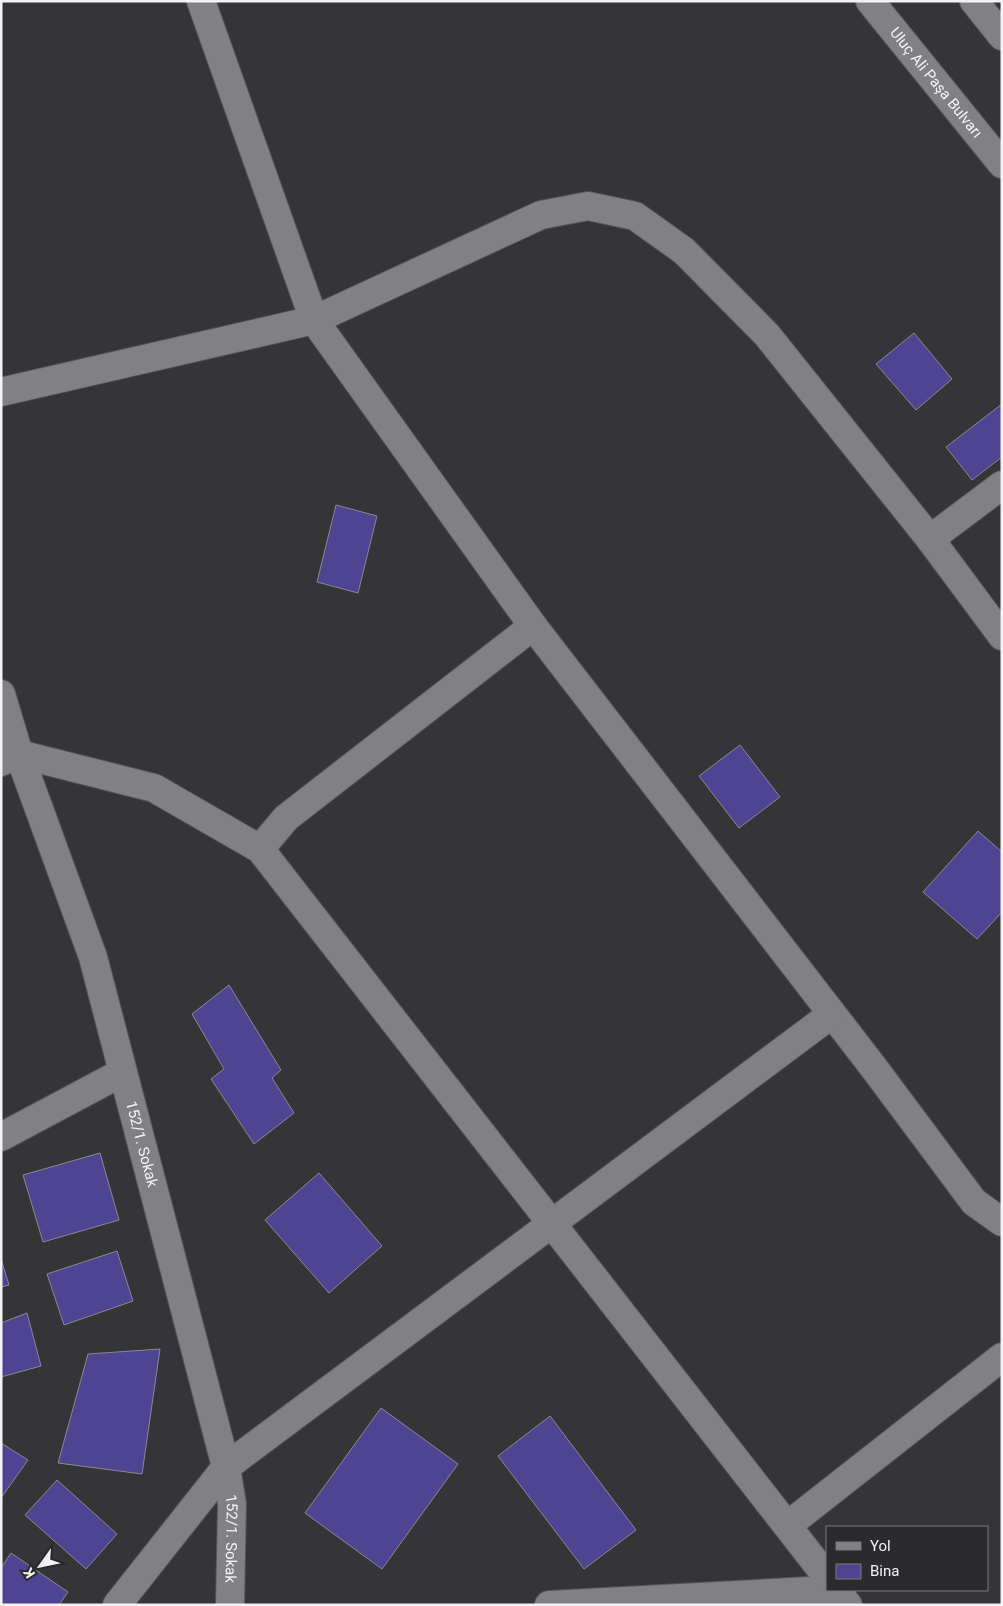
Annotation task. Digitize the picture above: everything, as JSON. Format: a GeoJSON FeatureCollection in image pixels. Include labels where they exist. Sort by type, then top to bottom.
{"type":"FeatureCollection","features":[{"type":"Feature","properties":{"kind":"street"},"geometry":{"type":"LineString","coordinates":[[201,1],[314,320],[532,626],[832,1014],[974,1202],[1002,1222]]}},
{"type":"Feature","properties":{"kind":"street","name":"Uluç Ali Paşa Bulvarı"},"geometry":{"type":"LineString","coordinates":[[870,1],[1002,164]]}},
{"type":"Feature","properties":{"kind":"street"},"geometry":{"type":"LineString","coordinates":[[974,1],[1002,36]]}},
{"type":"Feature","properties":{"kind":"street"},"geometry":{"type":"LineString","coordinates":[[1,392],[314,320],[541,215],[588,206],[634,216],[684,251],[767,335],[930,539],[1002,636]]}},
{"type":"Feature","properties":{"kind":"street"},"geometry":{"type":"LineString","coordinates":[[930,539],[1002,485]]}},
{"type":"Feature","properties":{"kind":"street"},"geometry":{"type":"LineString","coordinates":[[260,849],[286,818],[532,626]]}},
{"type":"Feature","properties":{"kind":"street","name":"152/1. Sokak"},"geometry":{"type":"LineString","coordinates":[[1,694],[10,758],[92,957],[226,1467],[232,1504],[230,1605]]}},
{"type":"Feature","properties":{"kind":"street"},"geometry":{"type":"LineString","coordinates":[[10,758],[154,788],[260,849],[788,1524],[826,1576]]}},
{"type":"Feature","properties":{"kind":"street"},"geometry":{"type":"LineString","coordinates":[[117,1605],[226,1467],[832,1014]]}},
{"type":"Feature","properties":{"kind":"street"},"geometry":{"type":"LineString","coordinates":[[1,1137],[123,1072]]}},
{"type":"Feature","properties":{"kind":"street"},"geometry":{"type":"LineString","coordinates":[[788,1524],[1002,1357]]}},
{"type":"Feature","properties":{"kind":"street"},"geometry":{"type":"LineString","coordinates":[[549,1605],[826,1590]]}},
{"type":"Feature","properties":{"kind":"street"},"geometry":{"type":"LineString","coordinates":[[837,1591],[848,1605]]}},
{"type":"Feature","properties":{"kind":"building"},"geometry":{"type":"Polygon","coordinates":[[[914,333],[952,379],[916,410],[876,364],[914,333]]]}},
{"type":"Feature","properties":{"kind":"building"},"geometry":{"type":"Polygon","coordinates":[[[1002,404],[1002,457],[972,480],[946,447],[1002,404]]]}},
{"type":"Feature","properties":{"kind":"building"},"geometry":{"type":"Polygon","coordinates":[[[336,505],[377,516],[358,593],[317,582],[336,505]]]}},
{"type":"Feature","properties":{"kind":"building"},"geometry":{"type":"Polygon","coordinates":[[[740,745],[780,797],[739,828],[699,776],[740,745]]]}},
{"type":"Feature","properties":{"kind":"building"},"geometry":{"type":"Polygon","coordinates":[[[978,831],[1002,852],[1002,912],[977,939],[923,892],[978,831]]]}},
{"type":"Feature","properties":{"kind":"building"},"geometry":{"type":"Polygon","coordinates":[[[229,985],[281,1070],[272,1078],[294,1113],[254,1144],[211,1079],[224,1069],[192,1014],[229,985]]]}},
{"type":"Feature","properties":{"kind":"building"},"geometry":{"type":"Polygon","coordinates":[[[100,1153],[119,1220],[43,1242],[23,1175],[100,1153]]]}},
{"type":"Feature","properties":{"kind":"building"},"geometry":{"type":"Polygon","coordinates":[[[319,1173],[382,1246],[329,1293],[265,1220],[319,1173]]]}},
{"type":"Feature","properties":{"kind":"building"},"geometry":{"type":"Polygon","coordinates":[[[117,1251],[133,1301],[64,1325],[47,1274],[117,1251]]]}},
{"type":"Feature","properties":{"kind":"building"},"geometry":{"type":"Polygon","coordinates":[[[1,1259],[9,1285],[1,1287],[1,1259]]]}},
{"type":"Feature","properties":{"kind":"building"},"geometry":{"type":"Polygon","coordinates":[[[27,1313],[41,1366],[1,1377],[1,1323],[27,1313]]]}},
{"type":"Feature","properties":{"kind":"building"},"geometry":{"type":"Polygon","coordinates":[[[160,1349],[142,1474],[58,1463],[88,1354],[160,1349]]]}},
{"type":"Feature","properties":{"kind":"building"},"geometry":{"type":"Polygon","coordinates":[[[381,1408],[458,1464],[382,1569],[305,1513],[381,1408]]]}},
{"type":"Feature","properties":{"kind":"building"},"geometry":{"type":"Polygon","coordinates":[[[550,1416],[636,1530],[584,1569],[498,1456],[550,1416]]]}},
{"type":"Feature","properties":{"kind":"building"},"geometry":{"type":"Polygon","coordinates":[[[1,1443],[28,1460],[1,1498],[1,1443]]]}},
{"type":"Feature","properties":{"kind":"building"},"geometry":{"type":"Polygon","coordinates":[[[57,1480],[117,1534],[86,1569],[25,1515],[57,1480]]]}},
{"type":"Feature","properties":{"kind":"building"},"geometry":{"type":"Polygon","coordinates":[[[11,1553],[68,1592],[59,1605],[1,1605],[1,1568],[11,1553]]]}}]}
